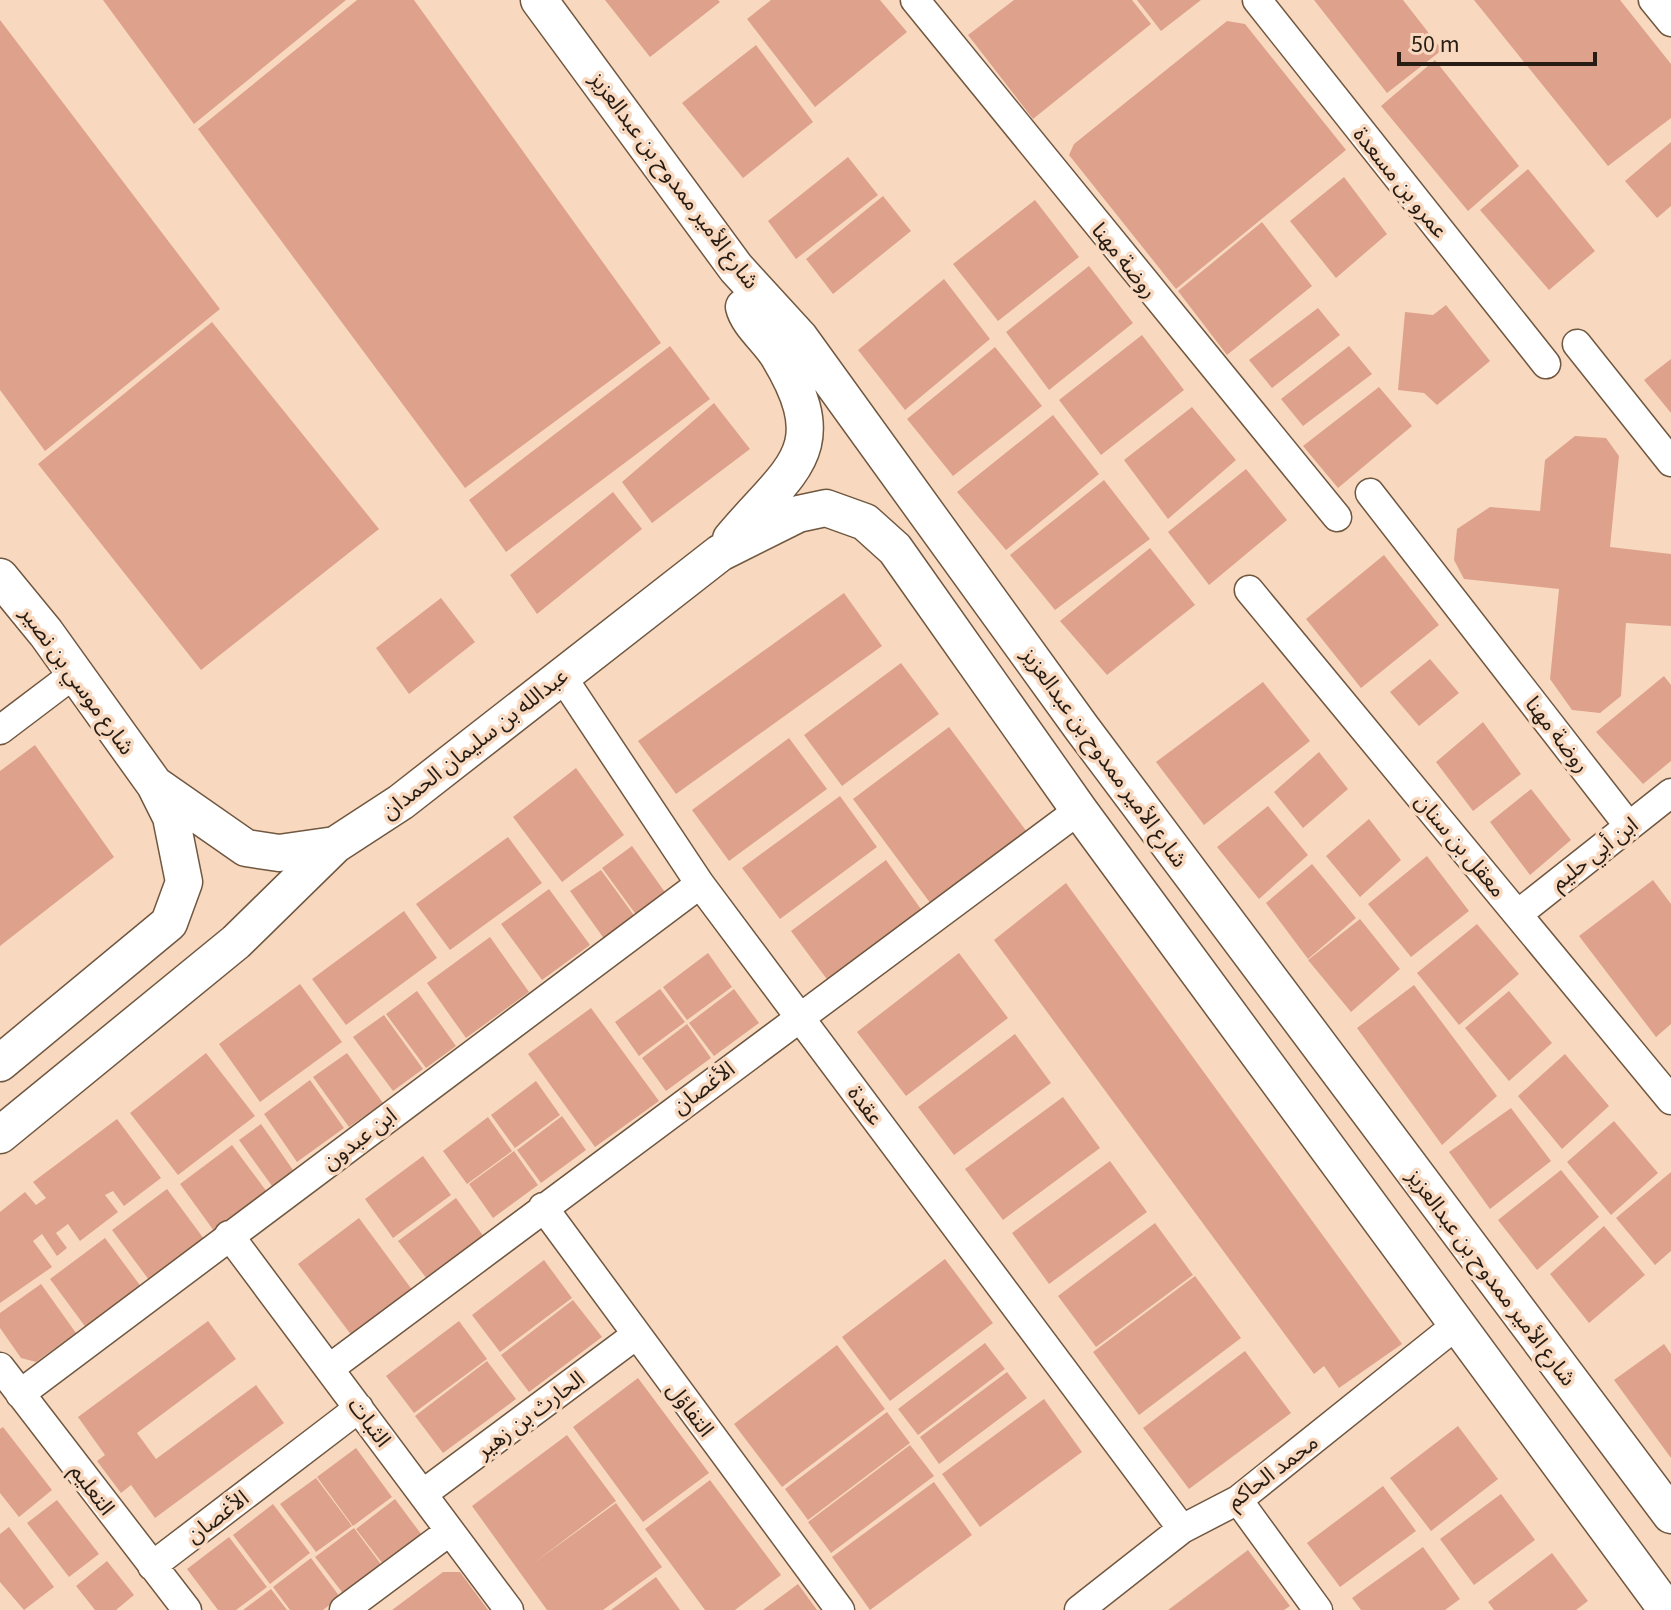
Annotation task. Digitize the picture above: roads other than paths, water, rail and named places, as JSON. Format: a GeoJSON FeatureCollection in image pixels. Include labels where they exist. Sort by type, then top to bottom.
{"type":"FeatureCollection","features":[{"type":"Feature","properties":{"kind":"street","name":"شارع الأمير ممدوح بن عبدالعزيز"},"geometry":{"type":"LineString","coordinates":[[539,0],[736,268],[800,338],[1091,739],[1671,1515]]}},
{"type":"Feature","properties":{"kind":"street","name":"روضة مهنا"},"geometry":{"type":"LineString","coordinates":[[915,0],[1337,517]]}},
{"type":"Feature","properties":{"kind":"street","name":"عمرو بن مسعدة"},"geometry":{"type":"LineString","coordinates":[[1257,0],[1546,364]]}},
{"type":"Feature","properties":{"kind":"street"},"geometry":{"type":"LineString","coordinates":[[1653,0],[1671,22]]}},
{"type":"Feature","properties":{"kind":"street"},"geometry":{"type":"LineString","coordinates":[[720,553],[788,478],[806,439],[800,392],[771,344],[746,313],[736,268]]}},
{"type":"Feature","properties":{"kind":"street"},"geometry":{"type":"LineString","coordinates":[[1577,344],[1671,462]]}},
{"type":"Feature","properties":{"kind":"street","name":"روضة مهنا"},"geometry":{"type":"LineString","coordinates":[[1370,493],[1628,825]]}},
{"type":"Feature","properties":{"kind":"street"},"geometry":{"type":"LineString","coordinates":[[720,553],[798,514],[826,508],[865,522],[895,549],[1079,810],[1667,1610]]}},
{"type":"Feature","properties":{"kind":"street","name":"عبدالله بن سليمان الحمدان"},"geometry":{"type":"LineString","coordinates":[[0,1135],[236,942],[335,845],[401,802],[720,553]]}},
{"type":"Feature","properties":{"kind":"street","name":"شارع موسي بن نصير"},"geometry":{"type":"LineString","coordinates":[[0,577],[155,785]]}},
{"type":"Feature","properties":{"kind":"street","name":"معقل بن سنان"},"geometry":{"type":"LineString","coordinates":[[1249,590],[1671,1100]]}},
{"type":"Feature","properties":{"kind":"street"},"geometry":{"type":"LineString","coordinates":[[0,730],[74,674]]}},
{"type":"Feature","properties":{"kind":"street","name":"عقدة"},"geometry":{"type":"LineString","coordinates":[[561,675],[700,884],[1182,1529]]}},
{"type":"Feature","properties":{"kind":"street"},"geometry":{"type":"LineString","coordinates":[[155,785],[246,848],[279,853],[335,845]]}},
{"type":"Feature","properties":{"kind":"street"},"geometry":{"type":"LineString","coordinates":[[0,1063],[169,923],[184,882],[171,817],[155,785]]}},
{"type":"Feature","properties":{"kind":"street","name":"ابن أبي حليم"},"geometry":{"type":"LineString","coordinates":[[1518,914],[1671,793]]}},
{"type":"Feature","properties":{"kind":"street","name":"الأغصان"},"geometry":{"type":"LineString","coordinates":[[330,1368],[799,1015],[1079,810]]}},
{"type":"Feature","properties":{"kind":"street","name":"ابن عبدون"},"geometry":{"type":"LineString","coordinates":[[20,1394],[700,884]]}},
{"type":"Feature","properties":{"kind":"street","name":"التفاؤل"},"geometry":{"type":"LineString","coordinates":[[543,1207],[840,1610]]}},
{"type":"Feature","properties":{"kind":"street","name":"الثبات"},"geometry":{"type":"LineString","coordinates":[[229,1235],[509,1610]]}},
{"type":"Feature","properties":{"kind":"street","name":"محمد الحاكم"},"geometry":{"type":"LineString","coordinates":[[1079,1610],[1182,1529],[1238,1500],[1459,1323]]}},
{"type":"Feature","properties":{"kind":"street","name":"الحارث بن زهير"},"geometry":{"type":"LineString","coordinates":[[424,1493],[636,1335]]}},
{"type":"Feature","properties":{"kind":"street","name":"التعليم"},"geometry":{"type":"LineString","coordinates":[[0,1367],[187,1610]]}},
{"type":"Feature","properties":{"kind":"street","name":"الأغصان"},"geometry":{"type":"LineString","coordinates":[[152,1566],[359,1408]]}},
{"type":"Feature","properties":{"kind":"street"},"geometry":{"type":"LineString","coordinates":[[1238,1500],[1318,1610]]}},
{"type":"Feature","properties":{"kind":"street"},"geometry":{"type":"LineString","coordinates":[[344,1610],[450,1531]]}}]}
